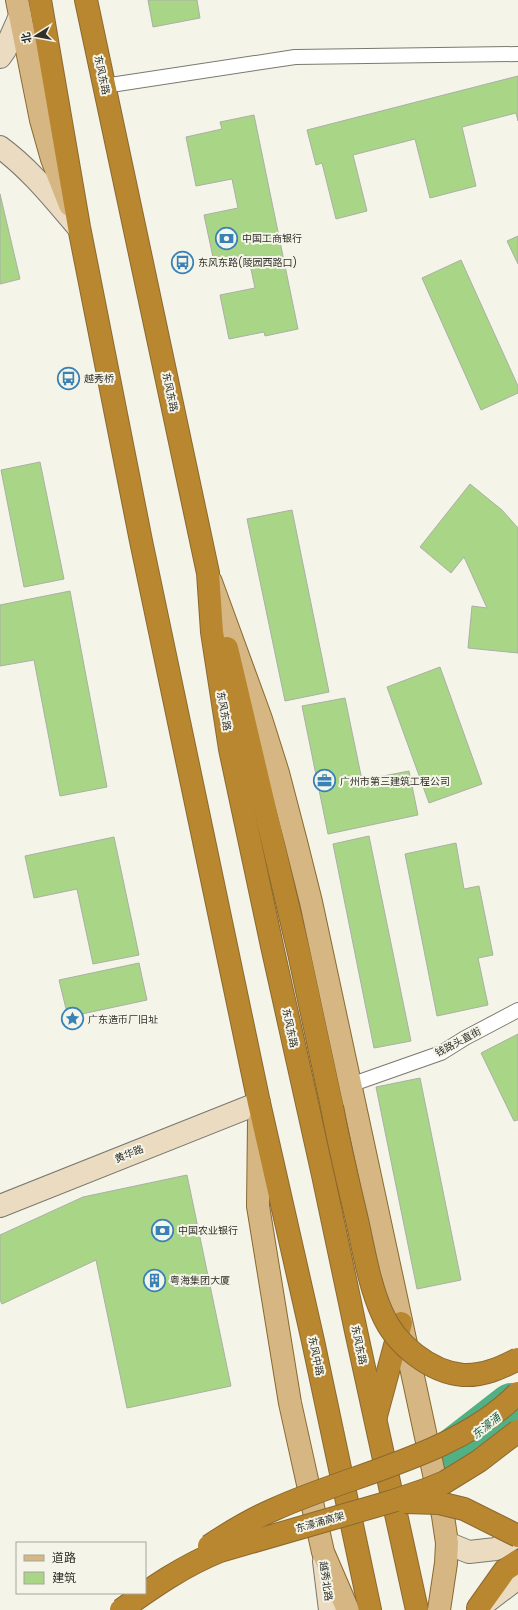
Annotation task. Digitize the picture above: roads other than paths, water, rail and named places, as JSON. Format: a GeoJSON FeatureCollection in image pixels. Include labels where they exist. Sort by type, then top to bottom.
{"type":"FeatureCollection","features":[{"type":"Feature","properties":{"kind":"highway"},"geometry":{"type":"LineString","coordinates":[[40,0],[79,227],[143,548],[259,1103]]}},
{"type":"Feature","properties":{"kind":"highway","name":"东风东路"},"geometry":{"type":"LineString","coordinates":[[86,0],[208,573],[212,632],[230,749],[375,1419]]}},
{"type":"Feature","properties":{"kind":"highway"},"geometry":{"type":"LineString","coordinates":[[208,573],[300,953],[340,1149],[374,1291],[382,1315],[397,1337],[415,1356],[440,1369],[463,1375],[483,1373],[502,1367],[518,1359]]}},
{"type":"Feature","properties":{"kind":"highway","name":"东风中路"},"geometry":{"type":"LineString","coordinates":[[259,1103],[313,1342],[370,1610]]}},
{"type":"Feature","properties":{"kind":"highway"},"geometry":{"type":"LineString","coordinates":[[401,1323],[375,1419],[417,1610]]}},
{"type":"Feature","properties":{"kind":"highway"},"geometry":{"type":"LineString","coordinates":[[146,1588],[191,1557],[238,1528],[276,1509],[422,1453],[448,1441],[496,1412],[518,1393]]}},
{"type":"Feature","properties":{"kind":"highway","name":"东濠涌高架"},"geometry":{"type":"LineString","coordinates":[[146,1593],[196,1560],[214,1553],[394,1501],[445,1482],[480,1461],[518,1431]]}},
{"type":"Feature","properties":{"kind":"highway"},"geometry":{"type":"LineString","coordinates":[[394,1501],[439,1503],[458,1507],[518,1536]]}},
{"type":"Feature","properties":{"kind":"highway"},"geometry":{"type":"LineString","coordinates":[[477,1609],[505,1570],[518,1561]]}},
{"type":"Feature","properties":{"kind":"highway"},"geometry":{"type":"LineString","coordinates":[[115,1610],[138,1594]]}},
{"type":"Feature","properties":{"kind":"highway","name":"东濠涌高架"},"geometry":{"type":"LineString","coordinates":[[121,1610],[144,1594]]}},
{"type":"Feature","properties":{"kind":"main road"},"geometry":{"type":"LineString","coordinates":[[19,8],[52,159],[79,227]]}},
{"type":"Feature","properties":{"kind":"main road"},"geometry":{"type":"LineString","coordinates":[[208,573],[242,664],[278,773],[310,902],[401,1323],[435,1472],[447,1543],[446,1563],[439,1610]]}},
{"type":"Feature","properties":{"kind":"main road"},"geometry":{"type":"LineString","coordinates":[[259,1103],[258,1206],[290,1403],[322,1552],[348,1610]]}},
{"type":"Feature","properties":{"kind":"street"},"geometry":{"type":"LineString","coordinates":[[0,57],[5,50],[19,8]]}},
{"type":"Feature","properties":{"kind":"street"},"geometry":{"type":"LineString","coordinates":[[0,147],[15,158],[33,176],[79,227]]}},
{"type":"Feature","properties":{"kind":"street","name":"黄华路"},"geometry":{"type":"LineString","coordinates":[[0,1206],[259,1103]]}},
{"type":"Feature","properties":{"kind":"street"},"geometry":{"type":"LineString","coordinates":[[447,1543],[469,1552],[496,1548],[518,1536]]}},
{"type":"Feature","properties":{"kind":"street","name":"越秀北路"},"geometry":{"type":"LineString","coordinates":[[322,1552],[330,1610]]}},
{"type":"Feature","properties":{"kind":"street"},"geometry":{"type":"LineString","coordinates":[[477,1609],[518,1578]]}},
{"type":"Feature","properties":{"kind":"lane"},"geometry":{"type":"LineString","coordinates":[[104,86],[295,57],[518,54]]}},
{"type":"Feature","properties":{"kind":"lane","name":"钱路头直街"},"geometry":{"type":"LineString","coordinates":[[350,1085],[441,1052],[518,1010]]}},
{"type":"Feature","properties":{"kind":"waterway","name":"东濠涌"},"geometry":{"type":"LineString","coordinates":[[454,1452],[512,1407]]}},
{"type":"Feature","properties":{"kind":"place","name":"中国工商银行"},"geometry":{"type":"Point","coordinates":[227,238]}},
{"type":"Feature","properties":{"kind":"place","name":"东风东路(陵园西路口)"},"geometry":{"type":"Point","coordinates":[182,262]}},
{"type":"Feature","properties":{"kind":"place","name":"越秀桥"},"geometry":{"type":"Point","coordinates":[69,378]}},
{"type":"Feature","properties":{"kind":"place","name":"广州市第三建筑工程公司"},"geometry":{"type":"Point","coordinates":[324,781]}},
{"type":"Feature","properties":{"kind":"place","name":"广东造币厂旧址"},"geometry":{"type":"Point","coordinates":[73,1019]}},
{"type":"Feature","properties":{"kind":"place","name":"中国农业银行"},"geometry":{"type":"Point","coordinates":[162,1230]}},
{"type":"Feature","properties":{"kind":"place","name":"粤海集团大厦"},"geometry":{"type":"Point","coordinates":[155,1280]}}]}
